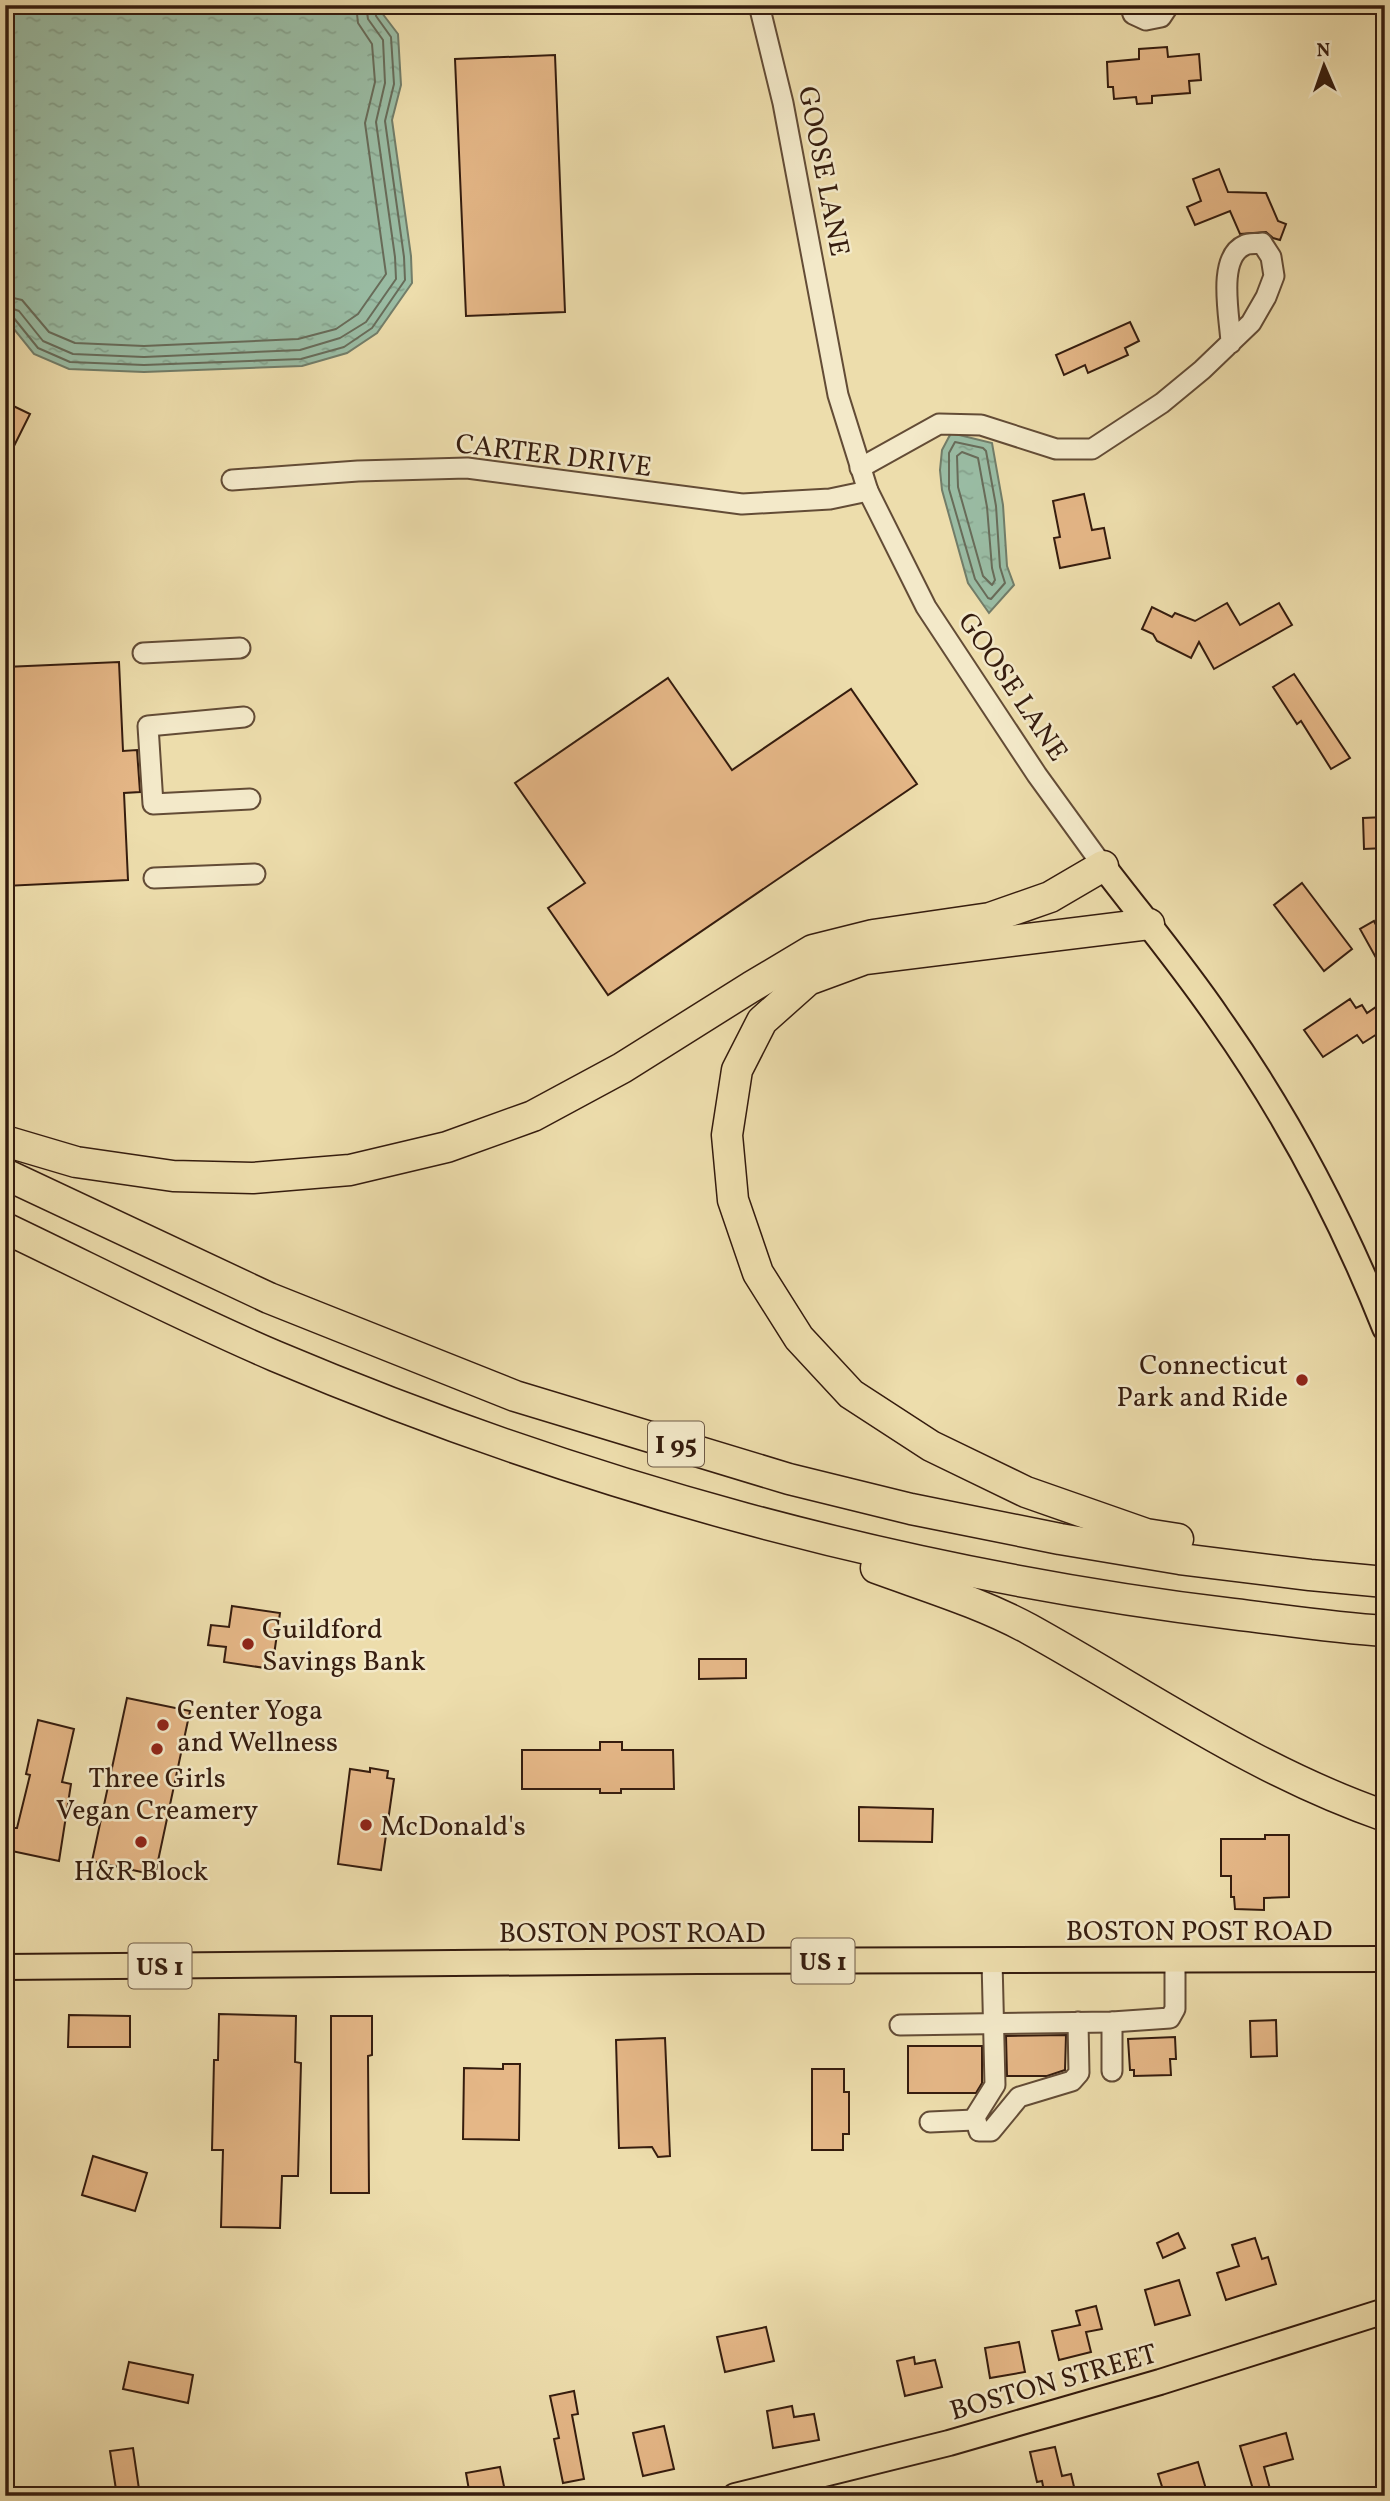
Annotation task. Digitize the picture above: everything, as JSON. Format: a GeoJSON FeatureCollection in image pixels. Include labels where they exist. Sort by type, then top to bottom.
{"type":"FeatureCollection","features":[{"type":"Feature","properties":{"kind":"highway"},"geometry":{"type":"LineString","coordinates":[[5,1141],[90,1164],[173,1176],[253,1178],[350,1170],[447,1147],[533,1116],[578,1092],[622,1068],[813,950],[873,935],[990,918],[1050,897],[1103,866]]}},
{"type":"Feature","properties":{"kind":"highway"},"geometry":{"type":"LineString","coordinates":[[1149,924],[865,959],[808,980],[762,1021],[737,1070],[727,1135],[733,1200],[758,1273],[799,1339],[851,1394],[931,1446],[1026,1493],[1146,1534],[1385,1580]]}},
{"type":"Feature","properties":{"kind":"highway","name":"I 95"},"geometry":{"type":"LineString","coordinates":[[5,1174],[269,1298],[515,1396],[789,1479],[911,1509],[1060,1539],[1180,1559],[1385,1580]]}},
{"type":"Feature","properties":{"kind":"highway","name":"I 95"},"geometry":{"type":"LineString","coordinates":[[5,1228],[286,1360],[453,1425],[594,1474],[725,1513],[993,1578],[1174,1607],[1385,1632]]}},
{"type":"Feature","properties":{"kind":"highway"},"geometry":{"type":"LineString","coordinates":[[725,1513],[981,1606],[1027,1628],[1233,1749],[1306,1785],[1385,1816]]}},
{"type":"Feature","properties":{"kind":"main road","name":"GOOSE LANE"},"geometry":{"type":"LineString","coordinates":[[1103,866],[1220,1020],[1296,1141],[1366,1281],[1385,1328]]}},
{"type":"Feature","properties":{"kind":"main road","name":"BOSTON POST ROAD"},"geometry":{"type":"LineString","coordinates":[[5,1967],[1385,1959]]}},
{"type":"Feature","properties":{"kind":"main road","name":"BOSTON STREET"},"geometry":{"type":"LineString","coordinates":[[735,2496],[949,2443],[1160,2382],[1385,2311]]}},
{"type":"Feature","properties":{"kind":"street","name":"GOOSE LANE"},"geometry":{"type":"LineString","coordinates":[[760,5],[783,103],[838,395],[868,491],[926,607],[1037,775],[1103,866]]}},
{"type":"Feature","properties":{"kind":"street"},"geometry":{"type":"LineString","coordinates":[[1130,5],[1133,14],[1146,20],[1161,17],[1169,5]]}},
{"type":"Feature","properties":{"kind":"street"},"geometry":{"type":"LineString","coordinates":[[860,468],[939,424],[981,425],[1056,449],[1091,449],[1162,403],[1231,343]]}},
{"type":"Feature","properties":{"kind":"street","name":"CARTER DRIVE"},"geometry":{"type":"LineString","coordinates":[[232,480],[358,471],[467,468],[742,504],[830,499],[868,491]]}},
{"type":"Feature","properties":{"kind":"street"},"geometry":{"type":"LineString","coordinates":[[143,653],[240,648]]}},
{"type":"Feature","properties":{"kind":"street"},"geometry":{"type":"LineString","coordinates":[[244,717],[148,726],[153,804],[250,799]]}},
{"type":"Feature","properties":{"kind":"street"},"geometry":{"type":"LineString","coordinates":[[154,878],[255,874]]}},
{"type":"Feature","properties":{"kind":"street"},"geometry":{"type":"LineString","coordinates":[[974,2120],[995,2085],[992,1960]]}},
{"type":"Feature","properties":{"kind":"street"},"geometry":{"type":"LineString","coordinates":[[900,2025],[1112,2022],[1170,2018],[1175,2009],[1175,1960]]}},
{"type":"Feature","properties":{"kind":"street"},"geometry":{"type":"LineString","coordinates":[[974,2120],[979,2131],[991,2131],[1019,2097],[1072,2081],[1079,2073],[1078,2022]]}},
{"type":"Feature","properties":{"kind":"street"},"geometry":{"type":"LineString","coordinates":[[1112,2022],[1112,2071]]}},
{"type":"Feature","properties":{"kind":"street"},"geometry":{"type":"LineString","coordinates":[[930,2122],[974,2120]]}},
{"type":"Feature","properties":{"kind":"water"},"geometry":{"type":"Polygon","coordinates":[[[5,5],[382,5],[382,13],[398,34],[401,85],[392,120],[411,256],[412,283],[377,333],[347,353],[302,366],[144,372],[69,369],[34,354],[5,318],[5,5]]]}},
{"type":"Feature","properties":{"kind":"water"},"geometry":{"type":"Polygon","coordinates":[[[951,433],[992,443],[1003,505],[1007,566],[1014,585],[989,613],[968,583],[942,490],[942,450],[951,433]]]}},
{"type":"Feature","properties":{"kind":"building"},"geometry":{"type":"Polygon","coordinates":[[[1167,47],[1168,57],[1199,54],[1201,80],[1189,81],[1190,93],[1152,96],[1152,103],[1137,104],[1136,97],[1114,99],[1113,87],[1108,87],[1107,62],[1139,59],[1139,49],[1167,47]]]}},
{"type":"Feature","properties":{"kind":"building"},"geometry":{"type":"Polygon","coordinates":[[[555,55],[565,312],[466,316],[455,59],[555,55]]]}},
{"type":"Feature","properties":{"kind":"building"},"geometry":{"type":"Polygon","coordinates":[[[1219,169],[1228,192],[1266,193],[1278,221],[1286,224],[1280,240],[1266,232],[1240,234],[1230,211],[1195,225],[1187,207],[1201,201],[1193,179],[1219,169]]]}},
{"type":"Feature","properties":{"kind":"building"},"geometry":{"type":"Polygon","coordinates":[[[1130,322],[1139,341],[1125,348],[1128,355],[1088,373],[1085,365],[1064,375],[1056,355],[1130,322]]]}},
{"type":"Feature","properties":{"kind":"building"},"geometry":{"type":"Polygon","coordinates":[[[5,402],[30,414],[5,464],[5,402]]]}},
{"type":"Feature","properties":{"kind":"building"},"geometry":{"type":"Polygon","coordinates":[[[1084,494],[1092,530],[1104,528],[1110,558],[1060,568],[1054,538],[1060,537],[1053,501],[1084,494]]]}},
{"type":"Feature","properties":{"kind":"building"},"geometry":{"type":"Polygon","coordinates":[[[1227,603],[1240,625],[1279,603],[1292,625],[1214,669],[1199,642],[1191,658],[1157,641],[1153,634],[1142,629],[1152,607],[1172,617],[1175,613],[1195,621],[1227,603]]]}},
{"type":"Feature","properties":{"kind":"building"},"geometry":{"type":"Polygon","coordinates":[[[119,662],[123,751],[137,750],[140,792],[124,793],[128,880],[5,886],[5,667],[119,662]]]}},
{"type":"Feature","properties":{"kind":"building"},"geometry":{"type":"Polygon","coordinates":[[[1294,674],[1350,758],[1331,769],[1301,721],[1297,724],[1273,687],[1294,674]]]}},
{"type":"Feature","properties":{"kind":"building"},"geometry":{"type":"Polygon","coordinates":[[[668,678],[732,770],[851,689],[917,784],[608,995],[548,908],[585,883],[515,783],[668,678]]]}},
{"type":"Feature","properties":{"kind":"building"},"geometry":{"type":"Polygon","coordinates":[[[1385,817],[1385,848],[1364,849],[1363,818],[1385,817]]]}},
{"type":"Feature","properties":{"kind":"building"},"geometry":{"type":"Polygon","coordinates":[[[1302,883],[1352,949],[1324,971],[1274,905],[1302,883]]]}},
{"type":"Feature","properties":{"kind":"building"},"geometry":{"type":"Polygon","coordinates":[[[1374,921],[1379,931],[1385,928],[1385,974],[1360,929],[1374,921]]]}},
{"type":"Feature","properties":{"kind":"building"},"geometry":{"type":"Polygon","coordinates":[[[1350,999],[1356,1008],[1362,1005],[1367,1013],[1376,1007],[1385,1020],[1385,1029],[1363,1043],[1357,1035],[1323,1057],[1304,1030],[1350,999]]]}},
{"type":"Feature","properties":{"kind":"building"},"geometry":{"type":"Polygon","coordinates":[[[232,1606],[280,1613],[272,1669],[224,1662],[226,1647],[208,1645],[211,1625],[229,1627],[232,1606]]]}},
{"type":"Feature","properties":{"kind":"building"},"geometry":{"type":"Polygon","coordinates":[[[699,1659],[746,1659],[746,1678],[699,1679],[699,1659]]]}},
{"type":"Feature","properties":{"kind":"building"},"geometry":{"type":"Polygon","coordinates":[[[127,1698],[190,1711],[155,1875],[92,1861],[127,1698]]]}},
{"type":"Feature","properties":{"kind":"building"},"geometry":{"type":"Polygon","coordinates":[[[38,1720],[74,1729],[62,1782],[71,1784],[59,1861],[7,1850],[13,1828],[17,1828],[30,1775],[26,1774],[38,1720]]]}},
{"type":"Feature","properties":{"kind":"building"},"geometry":{"type":"Polygon","coordinates":[[[600,1742],[622,1742],[622,1750],[673,1750],[674,1789],[621,1789],[621,1793],[600,1793],[600,1789],[522,1789],[522,1750],[600,1750],[600,1742]]]}},
{"type":"Feature","properties":{"kind":"building","name":"McDonald's"},"geometry":{"type":"Polygon","coordinates":[[[370,1768],[388,1771],[387,1778],[394,1779],[381,1870],[338,1864],[350,1769],[370,1772],[370,1768]]]}},
{"type":"Feature","properties":{"kind":"building"},"geometry":{"type":"Polygon","coordinates":[[[859,1807],[933,1809],[932,1842],[859,1841],[859,1807]]]}},
{"type":"Feature","properties":{"kind":"building"},"geometry":{"type":"Polygon","coordinates":[[[1265,1835],[1289,1835],[1289,1897],[1264,1898],[1264,1910],[1235,1909],[1234,1897],[1231,1897],[1231,1876],[1221,1876],[1221,1839],[1265,1839],[1265,1835]]]}},
{"type":"Feature","properties":{"kind":"building"},"geometry":{"type":"Polygon","coordinates":[[[219,2014],[296,2016],[295,2062],[301,2063],[298,2176],[282,2176],[280,2228],[221,2227],[223,2150],[212,2150],[214,2060],[218,2060],[219,2014]]]}},
{"type":"Feature","properties":{"kind":"building"},"geometry":{"type":"Polygon","coordinates":[[[69,2015],[130,2016],[130,2047],[68,2047],[69,2015]]]}},
{"type":"Feature","properties":{"kind":"building"},"geometry":{"type":"Polygon","coordinates":[[[331,2016],[372,2016],[372,2055],[368,2056],[369,2193],[331,2193],[331,2016]]]}},
{"type":"Feature","properties":{"kind":"building"},"geometry":{"type":"Polygon","coordinates":[[[1276,2020],[1277,2056],[1251,2057],[1250,2021],[1276,2020]]]}},
{"type":"Feature","properties":{"kind":"building"},"geometry":{"type":"Polygon","coordinates":[[[1066,2035],[1065,2070],[1047,2076],[1007,2076],[1006,2036],[1066,2035]]]}},
{"type":"Feature","properties":{"kind":"building"},"geometry":{"type":"Polygon","coordinates":[[[1175,2037],[1176,2059],[1170,2059],[1171,2075],[1134,2076],[1134,2070],[1130,2070],[1128,2039],[1175,2037]]]}},
{"type":"Feature","properties":{"kind":"building"},"geometry":{"type":"Polygon","coordinates":[[[665,2038],[670,2156],[658,2157],[652,2147],[619,2148],[616,2040],[665,2038]]]}},
{"type":"Feature","properties":{"kind":"building"},"geometry":{"type":"Polygon","coordinates":[[[908,2046],[982,2046],[982,2083],[976,2093],[908,2093],[908,2046]]]}},
{"type":"Feature","properties":{"kind":"building"},"geometry":{"type":"Polygon","coordinates":[[[503,2064],[520,2064],[519,2140],[463,2139],[464,2068],[503,2069],[503,2064]]]}},
{"type":"Feature","properties":{"kind":"building"},"geometry":{"type":"Polygon","coordinates":[[[812,2069],[844,2069],[844,2092],[849,2092],[849,2134],[843,2134],[843,2150],[812,2150],[812,2069]]]}},
{"type":"Feature","properties":{"kind":"building"},"geometry":{"type":"Polygon","coordinates":[[[93,2156],[147,2173],[135,2211],[82,2195],[93,2156]]]}},
{"type":"Feature","properties":{"kind":"building"},"geometry":{"type":"Polygon","coordinates":[[[1178,2233],[1185,2248],[1163,2258],[1157,2243],[1178,2233]]]}},
{"type":"Feature","properties":{"kind":"building"},"geometry":{"type":"Polygon","coordinates":[[[1255,2238],[1262,2259],[1268,2257],[1276,2284],[1226,2300],[1217,2273],[1239,2266],[1232,2245],[1255,2238]]]}},
{"type":"Feature","properties":{"kind":"building"},"geometry":{"type":"Polygon","coordinates":[[[1179,2280],[1190,2315],[1155,2325],[1145,2290],[1179,2280]]]}},
{"type":"Feature","properties":{"kind":"building"},"geometry":{"type":"Polygon","coordinates":[[[1096,2306],[1102,2329],[1086,2332],[1091,2352],[1059,2360],[1052,2331],[1080,2325],[1076,2311],[1096,2306]]]}},
{"type":"Feature","properties":{"kind":"building"},"geometry":{"type":"Polygon","coordinates":[[[766,2327],[774,2361],[725,2372],[717,2337],[766,2327]]]}},
{"type":"Feature","properties":{"kind":"building"},"geometry":{"type":"Polygon","coordinates":[[[1019,2342],[1025,2372],[990,2378],[985,2348],[1019,2342]]]}},
{"type":"Feature","properties":{"kind":"building"},"geometry":{"type":"Polygon","coordinates":[[[914,2357],[915,2364],[935,2360],[942,2387],[905,2396],[897,2361],[914,2357]]]}},
{"type":"Feature","properties":{"kind":"building"},"geometry":{"type":"Polygon","coordinates":[[[129,2362],[193,2375],[188,2403],[123,2389],[129,2362]]]}},
{"type":"Feature","properties":{"kind":"building"},"geometry":{"type":"Polygon","coordinates":[[[574,2391],[578,2414],[572,2415],[584,2479],[563,2483],[554,2439],[559,2438],[550,2396],[574,2391]]]}},
{"type":"Feature","properties":{"kind":"building"},"geometry":{"type":"Polygon","coordinates":[[[792,2406],[794,2417],[814,2414],[819,2440],[773,2448],[767,2411],[792,2406]]]}},
{"type":"Feature","properties":{"kind":"building"},"geometry":{"type":"Polygon","coordinates":[[[664,2426],[674,2469],[643,2476],[633,2433],[664,2426]]]}},
{"type":"Feature","properties":{"kind":"building"},"geometry":{"type":"Polygon","coordinates":[[[1286,2433],[1293,2459],[1264,2467],[1272,2496],[1255,2496],[1240,2446],[1286,2433]]]}},
{"type":"Feature","properties":{"kind":"building"},"geometry":{"type":"Polygon","coordinates":[[[1055,2447],[1062,2476],[1071,2474],[1075,2491],[1045,2496],[1042,2481],[1037,2482],[1030,2452],[1055,2447]]]}},
{"type":"Feature","properties":{"kind":"building"},"geometry":{"type":"Polygon","coordinates":[[[133,2448],[140,2496],[117,2496],[110,2451],[133,2448]]]}},
{"type":"Feature","properties":{"kind":"building"},"geometry":{"type":"Polygon","coordinates":[[[1198,2462],[1206,2489],[1185,2496],[1165,2496],[1158,2474],[1198,2462]]]}},
{"type":"Feature","properties":{"kind":"building"},"geometry":{"type":"Polygon","coordinates":[[[500,2467],[506,2496],[470,2496],[466,2473],[500,2467]]]}},
{"type":"Feature","properties":{"kind":"place","name":"Connecticut Park and Ride"},"geometry":{"type":"Point","coordinates":[1302,1380]}},
{"type":"Feature","properties":{"kind":"place","name":"Guildford Savings Bank"},"geometry":{"type":"Point","coordinates":[248,1644]}},
{"type":"Feature","properties":{"kind":"place","name":"Center Yoga and Wellness"},"geometry":{"type":"Point","coordinates":[163,1725]}},
{"type":"Feature","properties":{"kind":"place","name":"Three Girls Vegan Creamery"},"geometry":{"type":"Point","coordinates":[157,1749]}},
{"type":"Feature","properties":{"kind":"place","name":"McDonald's"},"geometry":{"type":"Point","coordinates":[366,1825]}},
{"type":"Feature","properties":{"kind":"place","name":"H&R Block"},"geometry":{"type":"Point","coordinates":[141,1842]}}]}
